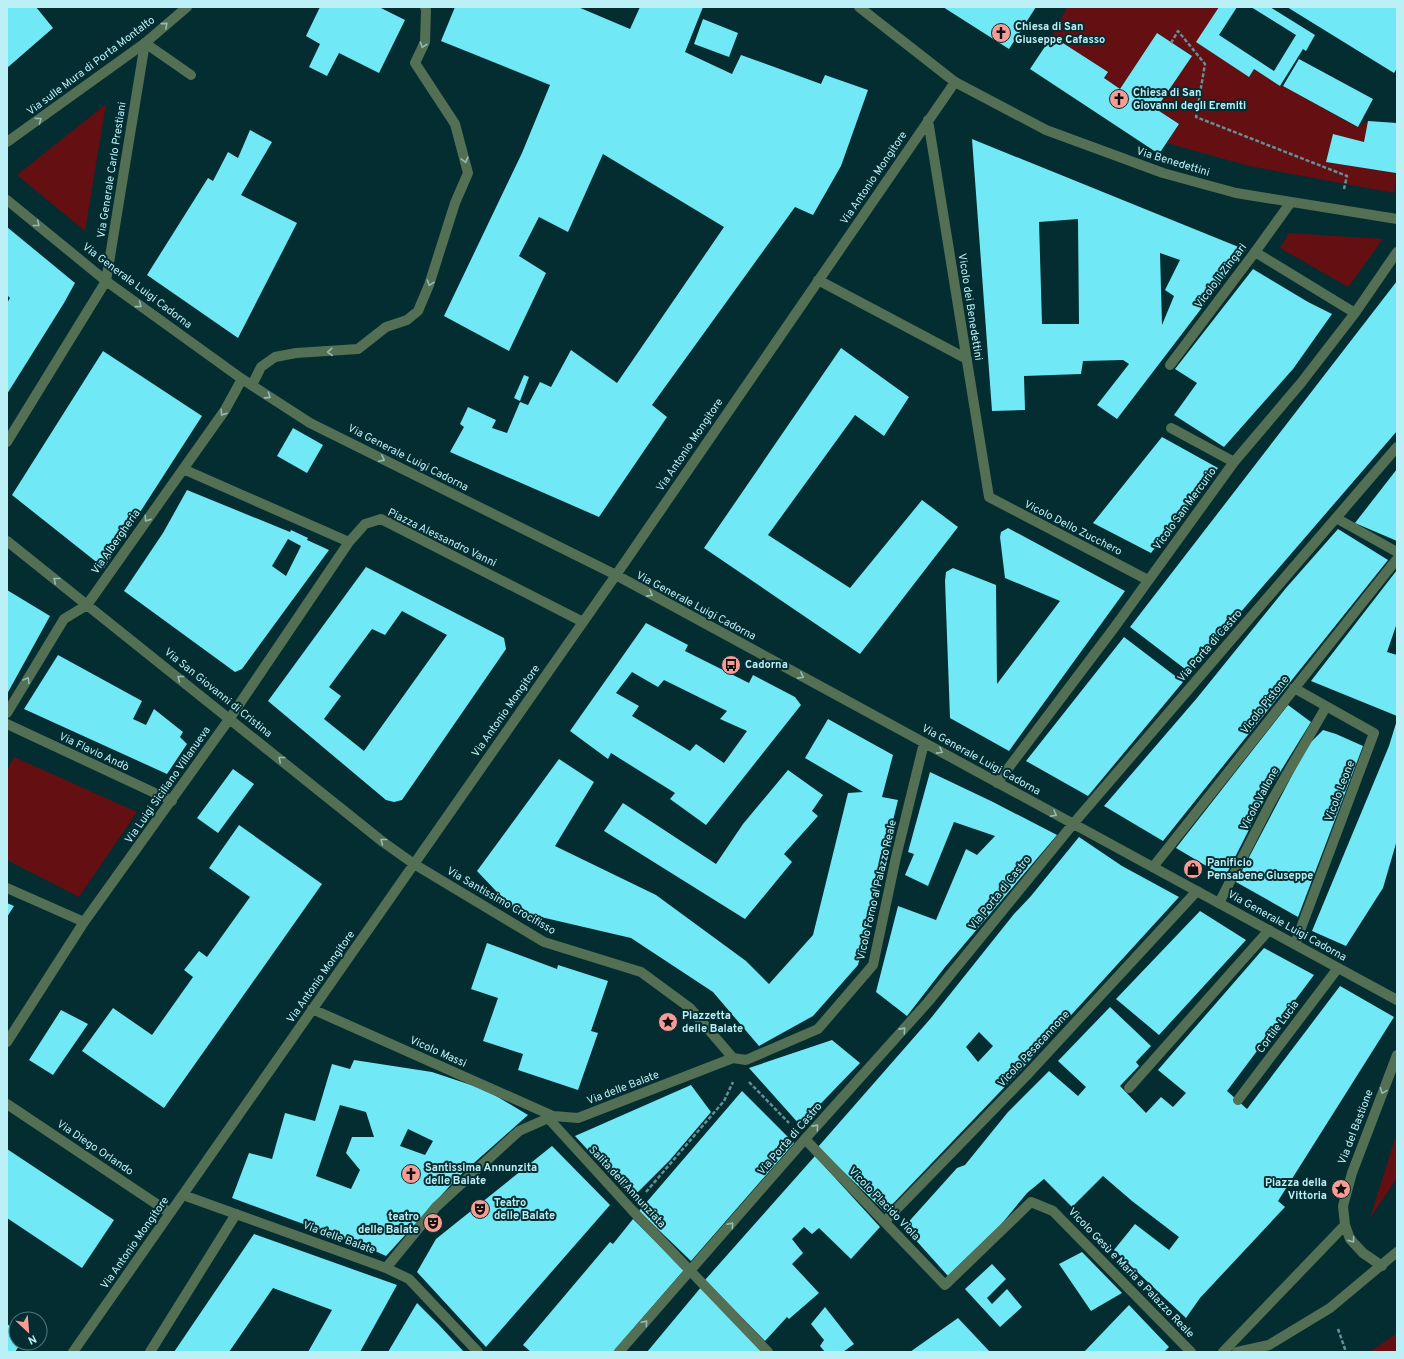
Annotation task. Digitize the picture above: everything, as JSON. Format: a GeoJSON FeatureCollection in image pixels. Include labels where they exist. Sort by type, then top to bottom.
{"type":"FeatureCollection","features":[{"type":"Feature","properties":{"kind":"street","name":"Via sulle Mura di Porta Montalto"},"geometry":{"type":"LineString","coordinates":[[7,142],[145,42],[187,7]]}},
{"type":"Feature","properties":{"kind":"street"},"geometry":{"type":"LineString","coordinates":[[252,385],[261,368],[275,357],[296,353],[358,349],[386,328],[407,320],[418,311],[429,285],[455,203],[468,173],[455,124],[415,63],[425,42],[425,7]]}},
{"type":"Feature","properties":{"kind":"street","name":"Via Benedettini"},"geometry":{"type":"LineString","coordinates":[[859,7],[955,82],[1046,130],[1163,173],[1236,193],[1397,219]]}},
{"type":"Feature","properties":{"kind":"street"},"geometry":{"type":"LineString","coordinates":[[145,42],[191,74]]}},
{"type":"Feature","properties":{"kind":"street","name":"Via Generale Carlo Prestiani"},"geometry":{"type":"LineString","coordinates":[[7,442],[106,280],[145,42]]}},
{"type":"Feature","properties":{"kind":"street","name":"Via Antonio Mongitore"},"geometry":{"type":"LineString","coordinates":[[73,1352],[616,575],[955,82]]}},
{"type":"Feature","properties":{"kind":"street","name":"Vicolo dei Benedettini"},"geometry":{"type":"LineString","coordinates":[[928,120],[989,497]]}},
{"type":"Feature","properties":{"kind":"street","name":"Via Generale Luigi Cadorna"},"geometry":{"type":"LineString","coordinates":[[7,200],[106,280],[242,379],[310,423],[616,575],[1397,1000]]}},
{"type":"Feature","properties":{"kind":"street","name":"Vicolo II Zingari"},"geometry":{"type":"LineString","coordinates":[[1170,365],[1291,202]]}},
{"type":"Feature","properties":{"kind":"street"},"geometry":{"type":"LineString","coordinates":[[1255,252],[1355,313]]}},
{"type":"Feature","properties":{"kind":"street","name":"Vicolo San Mercurio"},"geometry":{"type":"LineString","coordinates":[[997,783],[1114,628],[1234,462],[1302,383],[1355,313],[1397,252]]}},
{"type":"Feature","properties":{"kind":"street"},"geometry":{"type":"LineString","coordinates":[[818,280],[967,359]]}},
{"type":"Feature","properties":{"kind":"street","name":"Via Albergheria"},"geometry":{"type":"LineString","coordinates":[[7,714],[64,619],[87,605],[225,410],[242,379]]}},
{"type":"Feature","properties":{"kind":"street"},"geometry":{"type":"LineString","coordinates":[[1171,428],[1234,462]]}},
{"type":"Feature","properties":{"kind":"street","name":"Via Porta di Castro"},"geometry":{"type":"LineString","coordinates":[[620,1352],[805,1139],[928,1002],[1072,824],[1397,447]]}},
{"type":"Feature","properties":{"kind":"street"},"geometry":{"type":"LineString","coordinates":[[183,469],[349,542]]}},
{"type":"Feature","properties":{"kind":"street","name":"Vicolo Dello Zucchero"},"geometry":{"type":"LineString","coordinates":[[989,497],[1148,580]]}},
{"type":"Feature","properties":{"kind":"street","name":"Piazza Alessandro Vanni"},"geometry":{"type":"LineString","coordinates":[[349,542],[365,524],[381,518],[583,622]]}},
{"type":"Feature","properties":{"kind":"street"},"geometry":{"type":"LineString","coordinates":[[1336,518],[1397,552]]}},
{"type":"Feature","properties":{"kind":"street","name":"Via San Giovanni di Cristina"},"geometry":{"type":"LineString","coordinates":[[7,541],[383,842],[414,864]]}},
{"type":"Feature","properties":{"kind":"street","name":"Via Luigi Siciliano Villanueva"},"geometry":{"type":"LineString","coordinates":[[7,1042],[84,922],[230,718],[349,542]]}},
{"type":"Feature","properties":{"kind":"street","name":"Vicolo Pistone"},"geometry":{"type":"LineString","coordinates":[[1153,867],[1397,559]]}},
{"type":"Feature","properties":{"kind":"street","name":"Vicolo Leone"},"geometry":{"type":"LineString","coordinates":[[1294,688],[1374,733],[1295,944]]}},
{"type":"Feature","properties":{"kind":"street","name":"Vicolo Vallone"},"geometry":{"type":"LineString","coordinates":[[1219,903],[1272,800],[1326,707]]}},
{"type":"Feature","properties":{"kind":"street","name":"Via Flavio Andò"},"geometry":{"type":"LineString","coordinates":[[7,724],[172,801]]}},
{"type":"Feature","properties":{"kind":"street","name":"Vicolo Forno al Palazzo Reale"},"geometry":{"type":"LineString","coordinates":[[733,1058],[746,1060],[818,1029],[873,965],[896,857],[924,743]]}},
{"type":"Feature","properties":{"kind":"street","name":"Via Santissimo Crocifisso"},"geometry":{"type":"LineString","coordinates":[[414,864],[544,942],[641,972],[690,1008],[733,1058]]}},
{"type":"Feature","properties":{"kind":"street"},"geometry":{"type":"LineString","coordinates":[[7,888],[84,922]]}},
{"type":"Feature","properties":{"kind":"street","name":"Vicolo Pesacannone"},"geometry":{"type":"LineString","coordinates":[[885,1221],[1026,1076],[1197,891]]}},
{"type":"Feature","properties":{"kind":"street"},"geometry":{"type":"LineString","coordinates":[[1129,1088],[1269,930]]}},
{"type":"Feature","properties":{"kind":"street","name":"Cortile Lucia"},"geometry":{"type":"LineString","coordinates":[[1238,1100],[1338,968]]}},
{"type":"Feature","properties":{"kind":"street","name":"Vicolo Massi"},"geometry":{"type":"LineString","coordinates":[[312,1009],[550,1117]]}},
{"type":"Feature","properties":{"kind":"street","name":"Via del Bastione"},"geometry":{"type":"LineString","coordinates":[[1382,1266],[1363,1253],[1350,1239],[1345,1225],[1343,1206],[1352,1173],[1397,1055]]}},
{"type":"Feature","properties":{"kind":"street","name":"Via delle Balate"},"geometry":{"type":"LineString","coordinates":[[183,1195],[386,1268],[436,1207],[519,1131],[550,1117],[578,1118],[733,1058]]}},
{"type":"Feature","properties":{"kind":"street","name":"Via Diego Orlando"},"geometry":{"type":"LineString","coordinates":[[7,1104],[170,1213]]}},
{"type":"Feature","properties":{"kind":"street","name":"Salita dell'Annunziata"},"geometry":{"type":"LineString","coordinates":[[550,1117],[631,1209],[768,1352]]}},
{"type":"Feature","properties":{"kind":"street","name":"Vicolo Placido Viola"},"geometry":{"type":"LineString","coordinates":[[805,1139],[945,1285]]}},
{"type":"Feature","properties":{"kind":"street","name":"Vicolo Gesù e Maria a Palazzo Reale"},"geometry":{"type":"LineString","coordinates":[[945,1285],[1032,1202],[1053,1210],[1191,1352]]}},
{"type":"Feature","properties":{"kind":"street"},"geometry":{"type":"LineString","coordinates":[[150,1352],[236,1214]]}},
{"type":"Feature","properties":{"kind":"street"},"geometry":{"type":"LineString","coordinates":[[1223,1352],[1345,1225]]}},
{"type":"Feature","properties":{"kind":"street"},"geometry":{"type":"LineString","coordinates":[[1237,1352],[1269,1345],[1330,1308],[1397,1252]]}},
{"type":"Feature","properties":{"kind":"street"},"geometry":{"type":"LineString","coordinates":[[386,1268],[409,1279],[478,1352]]}},
{"type":"Feature","properties":{"kind":"path"},"geometry":{"type":"LineString","coordinates":[[1171,43],[1178,31],[1205,64],[1196,117],[1347,176],[1341,209]]}},
{"type":"Feature","properties":{"kind":"path"},"geometry":{"type":"LineString","coordinates":[[733,1058],[738,1070],[805,1139]]}},
{"type":"Feature","properties":{"kind":"path"},"geometry":{"type":"LineString","coordinates":[[631,1209],[724,1101],[738,1070]]}},
{"type":"Feature","properties":{"kind":"shaded area"},"geometry":{"type":"Polygon","coordinates":[[[1067,7],[1219,7],[1197,42],[1249,76],[1254,69],[1280,86],[1283,86],[1357,127],[1368,121],[1364,142],[1333,134],[1326,161],[1396,173],[1394,193],[1249,166],[1167,143],[1179,124],[1156,109],[1192,55],[1157,33],[1120,89],[1104,78],[1108,72],[1052,36],[1067,7]]]}},
{"type":"Feature","properties":{"kind":"shaded area"},"geometry":{"type":"Polygon","coordinates":[[[106,104],[85,231],[17,175],[106,104]]]}},
{"type":"Feature","properties":{"kind":"shaded area"},"geometry":{"type":"Polygon","coordinates":[[[1289,233],[1383,239],[1348,287],[1280,248],[1289,233]]]}},
{"type":"Feature","properties":{"kind":"shaded area"},"geometry":{"type":"Polygon","coordinates":[[[14,757],[137,812],[79,897],[7,860],[7,770],[14,757]]]}},
{"type":"Feature","properties":{"kind":"shaded area"},"geometry":{"type":"Polygon","coordinates":[[[1397,1132],[1397,1178],[1370,1218],[1397,1132]]]}},
{"type":"Feature","properties":{"kind":"shaded area"},"geometry":{"type":"Polygon","coordinates":[[[1397,1333],[1397,1352],[1370,1352],[1397,1333]]]}},
{"type":"Feature","properties":{"kind":"building"},"geometry":{"type":"Polygon","coordinates":[[[7,7],[36,7],[53,28],[7,68],[7,7]]]}},
{"type":"Feature","properties":{"kind":"building"},"geometry":{"type":"Polygon","coordinates":[[[320,7],[379,7],[405,20],[379,73],[339,53],[327,76],[309,67],[320,44],[306,36],[320,7]]]}},
{"type":"Feature","properties":{"kind":"building"},"geometry":{"type":"Polygon","coordinates":[[[455,7],[578,7],[630,29],[640,7],[703,7],[685,52],[732,74],[741,55],[821,84],[825,75],[868,90],[841,166],[813,215],[795,207],[652,405],[667,417],[599,517],[450,452],[464,427],[460,424],[468,407],[496,420],[492,428],[507,433],[520,402],[528,405],[540,382],[551,387],[571,350],[617,383],[724,227],[603,154],[568,232],[539,217],[519,256],[546,273],[509,351],[444,316],[522,153],[550,85],[441,41],[455,7]]]}},
{"type":"Feature","properties":{"kind":"building","name":"Chiesa di San Giuseppe Cafasso"},"geometry":{"type":"Polygon","coordinates":[[[943,7],[1036,7],[1009,49],[943,7]]]}},
{"type":"Feature","properties":{"kind":"building"},"geometry":{"type":"Polygon","coordinates":[[[1219,7],[1237,7],[1219,35],[1274,71],[1296,35],[1251,7],[1270,7],[1315,35],[1306,51],[1303,49],[1280,86],[1254,69],[1249,77],[1196,42],[1219,7]]]}},
{"type":"Feature","properties":{"kind":"building"},"geometry":{"type":"Polygon","coordinates":[[[1287,7],[1397,7],[1397,68],[1394,73],[1287,7]]]}},
{"type":"Feature","properties":{"kind":"building"},"geometry":{"type":"Polygon","coordinates":[[[703,19],[738,33],[729,57],[694,44],[703,19]]]}},
{"type":"Feature","properties":{"kind":"building","name":"Chiesa di San Giovanni degli Eremiti"},"geometry":{"type":"Polygon","coordinates":[[[1157,33],[1192,56],[1156,109],[1179,124],[1159,154],[1030,69],[1052,36],[1108,72],[1104,78],[1120,89],[1157,33]]]}},
{"type":"Feature","properties":{"kind":"building"},"geometry":{"type":"Polygon","coordinates":[[[1299,59],[1373,99],[1358,127],[1283,86],[1299,59]]]}},
{"type":"Feature","properties":{"kind":"building"},"geometry":{"type":"Polygon","coordinates":[[[1368,121],[1397,123],[1396,173],[1326,162],[1333,134],[1364,142],[1368,121]]]}},
{"type":"Feature","properties":{"kind":"building"},"geometry":{"type":"Polygon","coordinates":[[[250,130],[272,142],[241,195],[297,223],[238,338],[147,275],[208,178],[213,181],[228,152],[238,158],[250,130]]]}},
{"type":"Feature","properties":{"kind":"building"},"geometry":{"type":"Polygon","coordinates":[[[972,139],[1246,250],[1117,419],[1097,405],[1129,364],[1123,360],[1083,361],[1081,374],[1024,376],[1025,410],[992,411],[972,139]],[[1078,219],[1039,222],[1042,324],[1079,324],[1078,219]],[[1160,253],[1162,325],[1174,296],[1165,290],[1180,260],[1160,253]]]}},
{"type":"Feature","properties":{"kind":"building"},"geometry":{"type":"Polygon","coordinates":[[[7,227],[75,283],[7,394],[7,303],[10,298],[7,295],[7,227]]]}},
{"type":"Feature","properties":{"kind":"building"},"geometry":{"type":"Polygon","coordinates":[[[1253,269],[1308,302],[1332,314],[1293,369],[1224,447],[1174,415],[1197,383],[1175,369],[1253,269]]]}},
{"type":"Feature","properties":{"kind":"building"},"geometry":{"type":"Polygon","coordinates":[[[1397,281],[1397,431],[1189,672],[1130,627],[1397,281]]]}},
{"type":"Feature","properties":{"kind":"building"},"geometry":{"type":"Polygon","coordinates":[[[841,348],[909,397],[884,436],[855,415],[768,535],[850,588],[922,500],[958,527],[860,654],[704,548],[841,348]]]}},
{"type":"Feature","properties":{"kind":"building"},"geometry":{"type":"Polygon","coordinates":[[[103,351],[202,416],[104,568],[12,495],[103,351]]]}},
{"type":"Feature","properties":{"kind":"building"},"geometry":{"type":"Polygon","coordinates":[[[524,375],[529,377],[520,401],[514,398],[524,375]]]}},
{"type":"Feature","properties":{"kind":"building"},"geometry":{"type":"Polygon","coordinates":[[[293,428],[323,445],[307,473],[277,456],[293,428]]]}},
{"type":"Feature","properties":{"kind":"building"},"geometry":{"type":"Polygon","coordinates":[[[1162,437],[1218,468],[1151,553],[1093,523],[1162,437]]]}},
{"type":"Feature","properties":{"kind":"building"},"geometry":{"type":"Polygon","coordinates":[[[1397,469],[1397,541],[1355,523],[1397,469]]]}},
{"type":"Feature","properties":{"kind":"building"},"geometry":{"type":"Polygon","coordinates":[[[187,490],[290,532],[291,530],[308,538],[307,540],[329,550],[242,669],[235,672],[124,591],[163,533],[187,490]],[[288,539],[272,566],[286,576],[301,546],[288,539]]]}},
{"type":"Feature","properties":{"kind":"building"},"geometry":{"type":"Polygon","coordinates":[[[1008,528],[1125,591],[1009,751],[950,718],[945,581],[946,572],[953,568],[996,585],[997,684],[1060,601],[1005,578],[1000,537],[1001,532],[1008,528]]]}},
{"type":"Feature","properties":{"kind":"building"},"geometry":{"type":"Polygon","coordinates":[[[1338,529],[1388,560],[1163,841],[1104,806],[1197,698],[1286,588],[1338,529]]]}},
{"type":"Feature","properties":{"kind":"building"},"geometry":{"type":"Polygon","coordinates":[[[366,567],[504,638],[506,649],[402,800],[394,802],[386,800],[268,701],[366,567]],[[402,611],[385,635],[372,629],[329,687],[341,696],[324,719],[364,751],[447,635],[402,611]]]}},
{"type":"Feature","properties":{"kind":"building"},"geometry":{"type":"Polygon","coordinates":[[[1397,570],[1397,623],[1387,652],[1397,655],[1397,716],[1311,681],[1397,570]]]}},
{"type":"Feature","properties":{"kind":"building"},"geometry":{"type":"Polygon","coordinates":[[[7,590],[50,616],[7,694],[7,590]]]}},
{"type":"Feature","properties":{"kind":"building"},"geometry":{"type":"Polygon","coordinates":[[[646,623],[688,645],[685,651],[749,683],[753,675],[795,697],[801,705],[706,825],[670,799],[675,793],[611,753],[608,759],[570,731],[646,623]],[[632,672],[616,693],[639,706],[632,716],[690,751],[696,744],[724,763],[747,731],[720,719],[727,711],[664,680],[658,687],[632,672]]]}},
{"type":"Feature","properties":{"kind":"building"},"geometry":{"type":"Polygon","coordinates":[[[1124,637],[1183,682],[1088,796],[1026,761],[1124,637]]]}},
{"type":"Feature","properties":{"kind":"building"},"geometry":{"type":"Polygon","coordinates":[[[58,655],[142,701],[133,719],[146,725],[154,709],[183,732],[180,737],[187,744],[167,774],[24,709],[58,655]]]}},
{"type":"Feature","properties":{"kind":"building"},"geometry":{"type":"Polygon","coordinates":[[[1288,705],[1311,722],[1269,790],[1225,877],[1176,848],[1288,705]]]}},
{"type":"Feature","properties":{"kind":"building"},"geometry":{"type":"Polygon","coordinates":[[[828,719],[893,755],[882,797],[898,800],[858,965],[813,1016],[759,1046],[713,992],[631,938],[515,911],[477,871],[559,759],[594,782],[555,846],[656,895],[746,961],[769,984],[813,935],[848,793],[863,792],[805,758],[828,719]]]}},
{"type":"Feature","properties":{"kind":"building"},"geometry":{"type":"Polygon","coordinates":[[[1397,720],[1397,840],[1383,888],[1346,946],[1312,931],[1389,746],[1397,720]]]}},
{"type":"Feature","properties":{"kind":"building"},"geometry":{"type":"Polygon","coordinates":[[[1323,730],[1363,746],[1298,917],[1236,882],[1308,745],[1323,730]]]}},
{"type":"Feature","properties":{"kind":"building"},"geometry":{"type":"Polygon","coordinates":[[[233,769],[254,784],[218,833],[197,818],[233,769]]]}},
{"type":"Feature","properties":{"kind":"building"},"geometry":{"type":"Polygon","coordinates":[[[788,770],[823,795],[812,811],[818,816],[784,854],[792,862],[745,919],[604,831],[623,803],[716,864],[743,824],[788,770]]]}},
{"type":"Feature","properties":{"kind":"building"},"geometry":{"type":"Polygon","coordinates":[[[930,772],[1057,835],[945,967],[907,1016],[876,992],[898,906],[936,920],[966,849],[977,855],[995,836],[954,822],[928,886],[905,875],[914,854],[908,852],[930,772]]]}},
{"type":"Feature","properties":{"kind":"building"},"geometry":{"type":"Polygon","coordinates":[[[239,825],[322,884],[164,1108],[82,1051],[113,1008],[152,1035],[193,977],[184,970],[199,951],[207,957],[250,897],[209,868],[239,825]]]}},
{"type":"Feature","properties":{"kind":"building"},"geometry":{"type":"Polygon","coordinates":[[[1079,837],[1122,866],[1179,897],[1020,1071],[885,1212],[818,1147],[931,1018],[1014,914],[1031,896],[1079,837]],[[979,1032],[966,1047],[978,1062],[993,1046],[979,1032]]]}},
{"type":"Feature","properties":{"kind":"building"},"geometry":{"type":"Polygon","coordinates":[[[7,903],[14,906],[7,917],[7,903]]]}},
{"type":"Feature","properties":{"kind":"building"},"geometry":{"type":"Polygon","coordinates":[[[1200,911],[1246,940],[1159,1035],[1116,999],[1200,911]]]}},
{"type":"Feature","properties":{"kind":"building"},"geometry":{"type":"Polygon","coordinates":[[[487,943],[557,969],[558,965],[608,981],[591,1031],[598,1033],[578,1090],[518,1070],[523,1054],[483,1041],[498,998],[471,989],[487,943]]]}},
{"type":"Feature","properties":{"kind":"building"},"geometry":{"type":"Polygon","coordinates":[[[1264,948],[1314,975],[1227,1091],[1247,1109],[1340,986],[1394,1017],[1278,1201],[1285,1207],[1200,1298],[1186,1318],[1114,1250],[1135,1224],[1169,1250],[1179,1237],[1132,1201],[1103,1176],[1072,1207],[1044,1179],[1027,1193],[999,1227],[948,1276],[904,1227],[957,1168],[965,1165],[1008,1112],[1049,1071],[1078,1096],[1086,1087],[1058,1061],[1110,1007],[1151,1046],[1136,1062],[1139,1066],[1120,1086],[1146,1113],[1161,1097],[1173,1107],[1186,1093],[1158,1070],[1264,948]]]}},
{"type":"Feature","properties":{"kind":"building"},"geometry":{"type":"Polygon","coordinates":[[[61,1010],[88,1024],[53,1075],[29,1060],[61,1010]]]}},
{"type":"Feature","properties":{"kind":"building"},"geometry":{"type":"Polygon","coordinates":[[[832,1040],[860,1063],[800,1125],[749,1068],[832,1040]]]}},
{"type":"Feature","properties":{"kind":"building"},"geometry":{"type":"Polygon","coordinates":[[[354,1060],[432,1072],[486,1090],[528,1115],[457,1178],[386,1256],[364,1246],[232,1198],[249,1153],[272,1159],[285,1113],[315,1121],[332,1064],[350,1069],[354,1060]],[[340,1105],[316,1176],[351,1189],[360,1170],[346,1153],[352,1137],[374,1137],[366,1112],[340,1105]],[[408,1129],[400,1146],[425,1155],[433,1141],[408,1129]]]}},
{"type":"Feature","properties":{"kind":"building"},"geometry":{"type":"Polygon","coordinates":[[[691,1085],[711,1112],[670,1160],[632,1198],[575,1136],[691,1085]]]}},
{"type":"Feature","properties":{"kind":"building"},"geometry":{"type":"Polygon","coordinates":[[[742,1091],[794,1143],[691,1261],[639,1211],[742,1091]]]}},
{"type":"Feature","properties":{"kind":"building"},"geometry":{"type":"Polygon","coordinates":[[[552,1146],[610,1205],[486,1347],[417,1272],[436,1239],[552,1146]]]}},
{"type":"Feature","properties":{"kind":"building"},"geometry":{"type":"Polygon","coordinates":[[[7,1149],[114,1220],[82,1268],[7,1218],[7,1149]]]}},
{"type":"Feature","properties":{"kind":"building"},"geometry":{"type":"Polygon","coordinates":[[[815,1156],[880,1227],[851,1259],[819,1228],[812,1234],[804,1227],[792,1239],[803,1253],[792,1264],[819,1293],[789,1319],[787,1317],[765,1341],[705,1280],[815,1156]]]}},
{"type":"Feature","properties":{"kind":"building"},"geometry":{"type":"Polygon","coordinates":[[[633,1219],[684,1270],[613,1352],[531,1352],[523,1345],[610,1242],[613,1244],[633,1219]]]}},
{"type":"Feature","properties":{"kind":"building"},"geometry":{"type":"Polygon","coordinates":[[[254,1234],[397,1285],[360,1352],[308,1352],[332,1310],[273,1288],[229,1352],[174,1352],[254,1234]]]}},
{"type":"Feature","properties":{"kind":"building"},"geometry":{"type":"Polygon","coordinates":[[[1082,1252],[1122,1293],[1091,1311],[1059,1264],[1082,1252]]]}},
{"type":"Feature","properties":{"kind":"building"},"geometry":{"type":"Polygon","coordinates":[[[992,1264],[1006,1279],[987,1298],[992,1304],[1007,1289],[1022,1307],[1000,1327],[965,1289],[992,1264]]]}},
{"type":"Feature","properties":{"kind":"building"},"geometry":{"type":"Polygon","coordinates":[[[702,1286],[765,1352],[647,1352],[702,1286]]]}},
{"type":"Feature","properties":{"kind":"building"},"geometry":{"type":"Polygon","coordinates":[[[417,1303],[439,1325],[464,1352],[388,1352],[417,1303]]]}},
{"type":"Feature","properties":{"kind":"building"},"geometry":{"type":"Polygon","coordinates":[[[1129,1305],[1169,1347],[1164,1352],[1084,1352],[1129,1305]]]}},
{"type":"Feature","properties":{"kind":"building"},"geometry":{"type":"Polygon","coordinates":[[[825,1307],[854,1344],[843,1352],[825,1352],[820,1346],[824,1340],[811,1324],[825,1307]]]}},
{"type":"Feature","properties":{"kind":"building"},"geometry":{"type":"Polygon","coordinates":[[[958,1318],[990,1352],[910,1352],[958,1318]]]}},
{"type":"Feature","properties":{"kind":"building"},"geometry":{"type":"Polygon","coordinates":[[[7,1324],[8,1351],[16,1351],[7,1352],[7,1324]]]}},
{"type":"Feature","properties":{"kind":"place","name":"Chiesa di San Giuseppe Cafasso"},"geometry":{"type":"Point","coordinates":[1001,33]}},
{"type":"Feature","properties":{"kind":"place","name":"Chiesa di San Giovanni degli Eremiti"},"geometry":{"type":"Point","coordinates":[1119,99]}},
{"type":"Feature","properties":{"kind":"place","name":"Cadorna"},"geometry":{"type":"Point","coordinates":[731,665]}},
{"type":"Feature","properties":{"kind":"place","name":"Panificio Pensabene Giuseppe"},"geometry":{"type":"Point","coordinates":[1193,869]}},
{"type":"Feature","properties":{"kind":"place","name":"Piazzetta delle Balate"},"geometry":{"type":"Point","coordinates":[668,1022]}},
{"type":"Feature","properties":{"kind":"place","name":"Santissima Annunzita delle Balate"},"geometry":{"type":"Point","coordinates":[411,1174]}},
{"type":"Feature","properties":{"kind":"place","name":"Piazza della Vittoria"},"geometry":{"type":"Point","coordinates":[1341,1189]}},
{"type":"Feature","properties":{"kind":"place","name":"Teatro delle Balate"},"geometry":{"type":"Point","coordinates":[480,1209]}},
{"type":"Feature","properties":{"kind":"place","name":"teatro delle Balate"},"geometry":{"type":"Point","coordinates":[433,1223]}}]}
